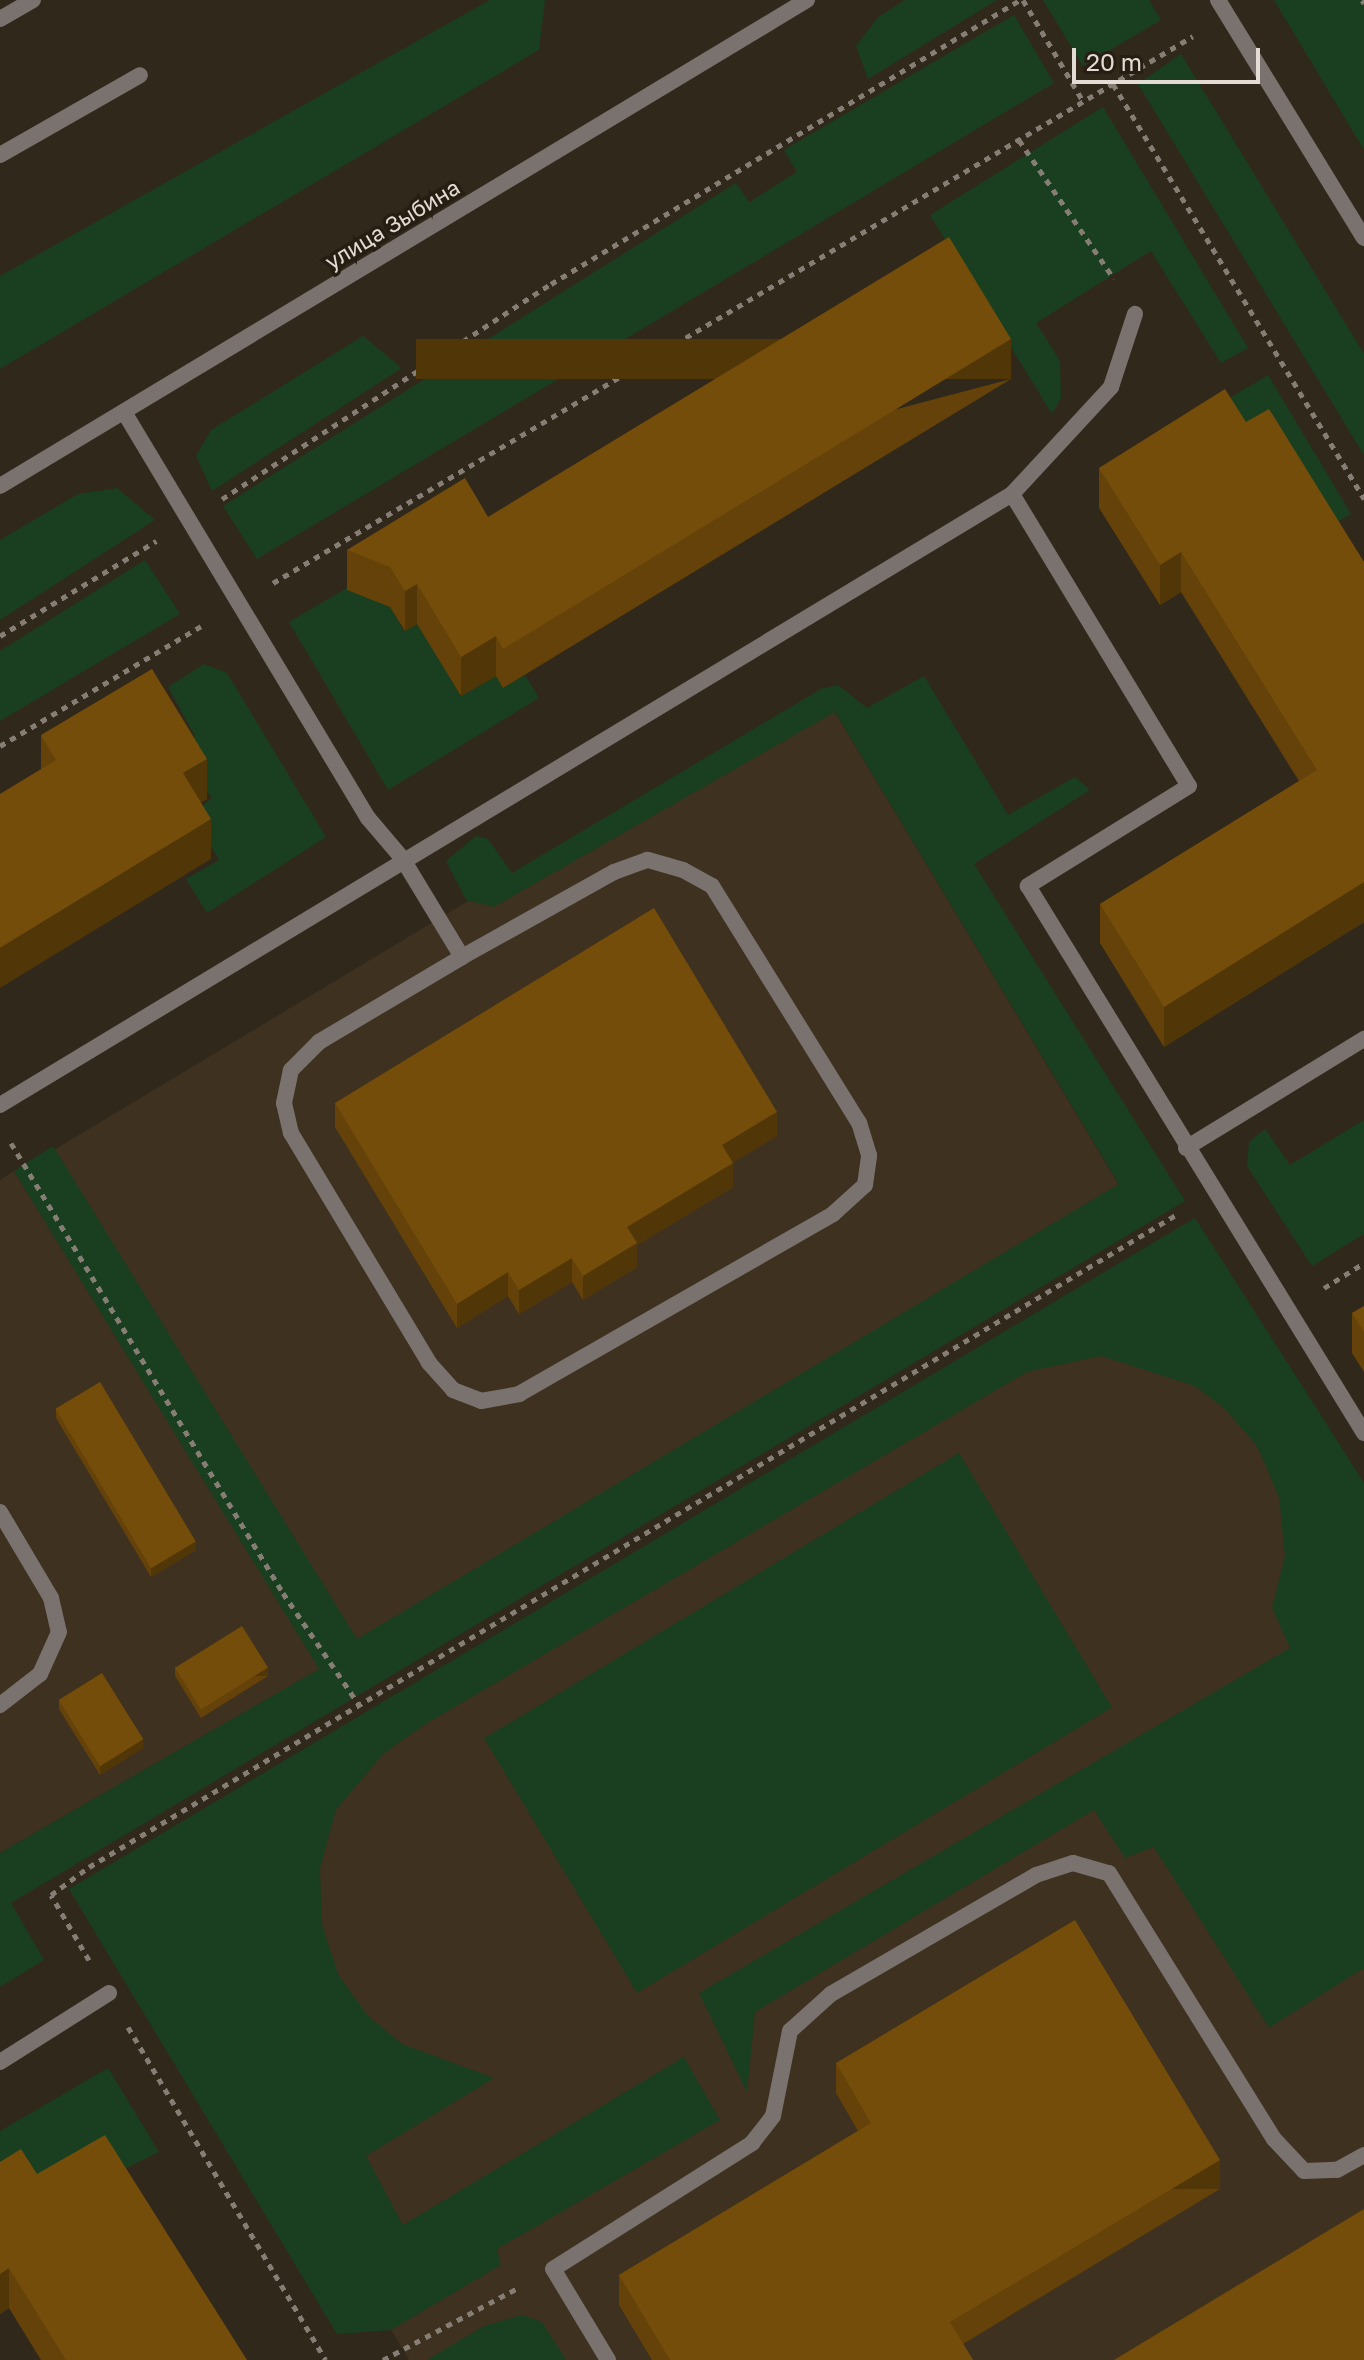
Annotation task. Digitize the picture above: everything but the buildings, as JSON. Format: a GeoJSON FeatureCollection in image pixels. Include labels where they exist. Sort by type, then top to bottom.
{"type":"FeatureCollection","features":[{"type":"Feature","properties":{"kind":"street"},"geometry":{"type":"LineString","coordinates":[[1,15],[33,0]]}},
{"type":"Feature","properties":{"kind":"street","name":"улица Зыбина"},"geometry":{"type":"LineString","coordinates":[[0,486],[807,0]]}},
{"type":"Feature","properties":{"kind":"street"},"geometry":{"type":"LineString","coordinates":[[1218,0],[1364,238]]}},
{"type":"Feature","properties":{"kind":"street"},"geometry":{"type":"LineString","coordinates":[[0,155],[140,75]]}},
{"type":"Feature","properties":{"kind":"street"},"geometry":{"type":"LineString","coordinates":[[0,1105],[402,858],[1012,494],[1111,387],[1135,314]]}},
{"type":"Feature","properties":{"kind":"street"},"geometry":{"type":"LineString","coordinates":[[124,412],[192,520],[368,818],[402,858],[462,957]]}},
{"type":"Feature","properties":{"kind":"street"},"geometry":{"type":"LineString","coordinates":[[1012,494],[1189,786],[1028,886],[1213,1193],[1364,1433]]}},
{"type":"Feature","properties":{"kind":"street"},"geometry":{"type":"LineString","coordinates":[[647,860],[683,870],[712,886],[859,1123],[869,1155],[865,1185],[833,1214],[519,1394],[481,1401],[453,1390],[429,1363],[291,1133],[284,1103],[291,1070],[319,1042],[462,957],[614,872],[647,860]]}},
{"type":"Feature","properties":{"kind":"street"},"geometry":{"type":"LineString","coordinates":[[1186,1148],[1364,1039]]}},
{"type":"Feature","properties":{"kind":"street"},"geometry":{"type":"LineString","coordinates":[[0,1512],[51,1598],[59,1632],[40,1674],[0,1705]]}},
{"type":"Feature","properties":{"kind":"street"},"geometry":{"type":"LineString","coordinates":[[608,2360],[553,2269],[752,2143],[773,2116],[790,2031],[831,1994],[1036,1875],[1073,1863],[1109,1873],[1274,2139],[1304,2171],[1337,2170],[1364,2155]]}},
{"type":"Feature","properties":{"kind":"street"},"geometry":{"type":"LineString","coordinates":[[0,2062],[109,1993]]}},
{"type":"Feature","properties":{"kind":"path"},"geometry":{"type":"LineString","coordinates":[[0,636],[192,520],[551,284],[1021,0],[1083,101]]}},
{"type":"Feature","properties":{"kind":"path"},"geometry":{"type":"LineString","coordinates":[[0,746],[1228,15]]}},
{"type":"Feature","properties":{"kind":"path"},"geometry":{"type":"LineString","coordinates":[[1113,84],[1364,499]]}},
{"type":"Feature","properties":{"kind":"path"},"geometry":{"type":"LineString","coordinates":[[1019,140],[1135,314]]}},
{"type":"Feature","properties":{"kind":"path"},"geometry":{"type":"LineString","coordinates":[[8,1137],[283,1593],[359,1705]]}},
{"type":"Feature","properties":{"kind":"path"},"geometry":{"type":"LineString","coordinates":[[326,2360],[51,1895],[359,1705],[1213,1193]]}},
{"type":"Feature","properties":{"kind":"path"},"geometry":{"type":"LineString","coordinates":[[383,2360],[553,2269]]}},
{"type":"Feature","properties":{"kind":"shaded area"},"geometry":{"type":"Polygon","coordinates":[[[821,689],[1119,1184],[352,1645],[55,1149],[821,689]]]}},
{"type":"Feature","properties":{"kind":"shaded area"},"geometry":{"type":"Polygon","coordinates":[[[14,1171],[320,1669],[0,1853],[0,1180],[14,1171]]]}},
{"type":"Feature","properties":{"kind":"shaded area"},"geometry":{"type":"Polygon","coordinates":[[[1166,1251],[1364,1575],[1364,2360],[409,2360],[125,1877],[1166,1251]]]}},
{"type":"Feature","properties":{"kind":"green space"},"geometry":{"type":"Polygon","coordinates":[[[490,0],[545,0],[539,50],[0,369],[0,276],[490,0]]]}},
{"type":"Feature","properties":{"kind":"green space"},"geometry":{"type":"Polygon","coordinates":[[[905,0],[997,0],[868,79],[856,46],[878,17],[905,0]]]}},
{"type":"Feature","properties":{"kind":"green space"},"geometry":{"type":"Polygon","coordinates":[[[1043,0],[1149,0],[1161,20],[1083,66],[1043,0]]]}},
{"type":"Feature","properties":{"kind":"green space"},"geometry":{"type":"Polygon","coordinates":[[[1274,0],[1364,0],[1364,150],[1274,0]]]}},
{"type":"Feature","properties":{"kind":"green space"},"geometry":{"type":"Polygon","coordinates":[[[1014,15],[1054,83],[257,559],[223,506],[736,183],[749,202],[797,172],[784,150],[1014,15]]]}},
{"type":"Feature","properties":{"kind":"green space"},"geometry":{"type":"Polygon","coordinates":[[[1181,54],[1364,354],[1364,455],[1138,84],[1181,54]]]}},
{"type":"Feature","properties":{"kind":"green space"},"geometry":{"type":"Polygon","coordinates":[[[1103,107],[1248,348],[1221,363],[1151,251],[1036,323],[1060,361],[1061,398],[1052,414],[930,215],[1103,107]]]}},
{"type":"Feature","properties":{"kind":"green space"},"geometry":{"type":"Polygon","coordinates":[[[363,336],[402,368],[212,491],[196,456],[211,430],[363,336]]]}},
{"type":"Feature","properties":{"kind":"green space"},"geometry":{"type":"Polygon","coordinates":[[[1268,375],[1351,514],[1306,539],[1170,434],[1268,375]]]}},
{"type":"Feature","properties":{"kind":"green space"},"geometry":{"type":"Polygon","coordinates":[[[117,488],[155,520],[0,620],[0,540],[78,494],[117,488]]]}},
{"type":"Feature","properties":{"kind":"green space"},"geometry":{"type":"Polygon","coordinates":[[[145,560],[180,614],[0,721],[0,651],[145,560]]]}},
{"type":"Feature","properties":{"kind":"green space"},"geometry":{"type":"Polygon","coordinates":[[[350,586],[390,607],[404,631],[417,624],[461,696],[496,676],[503,688],[525,675],[539,698],[388,790],[289,622],[350,586]]]}},
{"type":"Feature","properties":{"kind":"green space"},"geometry":{"type":"Polygon","coordinates":[[[204,664],[227,673],[326,837],[207,913],[186,879],[219,860],[192,814],[212,798],[174,749],[195,736],[168,687],[204,664]]]}},
{"type":"Feature","properties":{"kind":"green space"},"geometry":{"type":"Polygon","coordinates":[[[924,676],[1008,815],[1075,777],[1090,790],[974,864],[1185,1201],[11,1903],[44,1960],[0,1987],[0,1853],[319,1669],[14,1171],[53,1146],[357,1639],[1119,1184],[835,712],[494,907],[466,900],[446,861],[476,836],[488,839],[512,873],[821,689],[838,685],[867,708],[924,676]]]}},
{"type":"Feature","properties":{"kind":"green space"},"geometry":{"type":"Polygon","coordinates":[[[1364,1120],[1364,1234],[1312,1266],[1247,1166],[1249,1142],[1265,1129],[1290,1165],[1364,1120]]]}},
{"type":"Feature","properties":{"kind":"green space"},"geometry":{"type":"Polygon","coordinates":[[[1195,1218],[1364,1483],[1364,1968],[1269,2028],[1154,1847],[1125,1858],[1094,1810],[755,2012],[747,2092],[699,1993],[1290,1648],[1272,1608],[1285,1556],[1279,1497],[1257,1446],[1225,1409],[1195,1386],[1101,1356],[1027,1372],[424,1725],[383,1754],[336,1810],[320,1869],[322,1925],[338,1974],[367,2015],[402,2044],[494,2078],[366,2156],[403,2225],[684,2057],[720,2120],[497,2249],[501,2265],[391,2330],[337,2334],[69,1889],[1195,1218]]]}},
{"type":"Feature","properties":{"kind":"green space"},"geometry":{"type":"Polygon","coordinates":[[[959,1453],[1112,1708],[637,1993],[484,1738],[959,1453]]]}},
{"type":"Feature","properties":{"kind":"green space"},"geometry":{"type":"Polygon","coordinates":[[[108,2068],[159,2152],[116,2173],[0,2189],[0,2131],[108,2068]]]}},
{"type":"Feature","properties":{"kind":"green space"},"geometry":{"type":"Polygon","coordinates":[[[522,2315],[542,2322],[566,2360],[427,2360],[484,2326],[522,2315]]]}}]}
